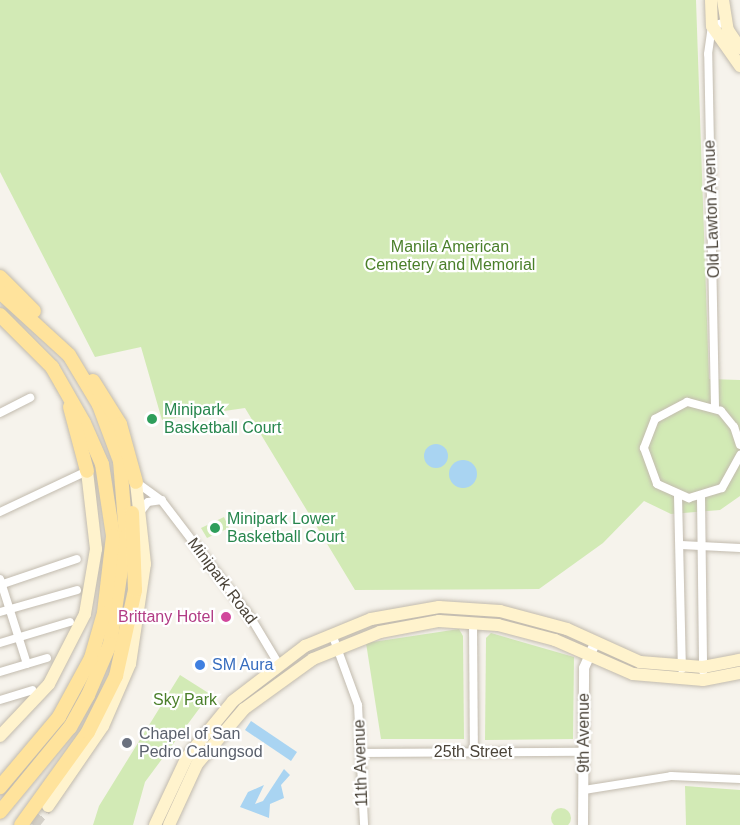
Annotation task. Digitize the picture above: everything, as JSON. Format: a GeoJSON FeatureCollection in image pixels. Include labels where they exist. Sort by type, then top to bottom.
{"type":"FeatureCollection","features":[{"type":"Feature","properties":{"kind":"main road"},"geometry":{"type":"LineString","coordinates":[[711,0],[712,26],[740,66]]}},
{"type":"Feature","properties":{"kind":"main road"},"geometry":{"type":"LineString","coordinates":[[723,0],[726,22],[740,48]]}},
{"type":"Feature","properties":{"kind":"main road"},"geometry":{"type":"LineString","coordinates":[[0,277],[114,411],[136,482],[141,511],[143,598],[130,664],[103,726],[48,806]]}},
{"type":"Feature","properties":{"kind":"main road"},"geometry":{"type":"LineString","coordinates":[[0,292],[55,340]]}},
{"type":"Feature","properties":{"kind":"main road"},"geometry":{"type":"LineString","coordinates":[[0,315],[62,379],[102,464],[113,536],[104,613],[91,658],[59,717],[0,787]]}},
{"type":"Feature","properties":{"kind":"main road"},"geometry":{"type":"LineString","coordinates":[[21,825],[88,732],[128,638],[136,542],[120,461],[78,367]]}},
{"type":"Feature","properties":{"kind":"main road"},"geometry":{"type":"LineString","coordinates":[[0,736],[49,684],[85,614],[96,549],[87,471],[62,379]]}},
{"type":"Feature","properties":{"kind":"main road"},"geometry":{"type":"LineString","coordinates":[[0,812],[70,727],[110,644],[124,580],[120,461]]}},
{"type":"Feature","properties":{"kind":"main road"},"geometry":{"type":"LineString","coordinates":[[155,825],[188,757],[216,718],[278,663],[332,634],[392,614],[459,607],[543,620],[625,658],[682,667],[703,667],[740,660]]}},
{"type":"Feature","properties":{"kind":"main road"},"geometry":{"type":"LineString","coordinates":[[169,825],[197,764],[244,709],[289,673],[339,646],[419,623],[473,622],[538,634],[633,674],[682,681],[703,680],[740,673]]}},
{"type":"Feature","properties":{"kind":"street"},"geometry":{"type":"LineString","coordinates":[[712,26],[726,22]]}},
{"type":"Feature","properties":{"kind":"street","name":"Old Lawton Avenue"},"geometry":{"type":"LineString","coordinates":[[712,26],[708,61],[715,407]]}},
{"type":"Feature","properties":{"kind":"street"},"geometry":{"type":"LineString","coordinates":[[0,412],[30,398]]}},
{"type":"Feature","properties":{"kind":"street"},"geometry":{"type":"LineString","coordinates":[[740,441],[730,421],[715,407],[677,404],[660,414],[647,433],[648,471],[678,496],[701,497],[728,483],[740,455]]}},
{"type":"Feature","properties":{"kind":"street"},"geometry":{"type":"LineString","coordinates":[[0,512],[87,471]]}},
{"type":"Feature","properties":{"kind":"street","name":"Minipark Road"},"geometry":{"type":"LineString","coordinates":[[136,482],[162,501],[251,618],[278,663]]}},
{"type":"Feature","properties":{"kind":"street"},"geometry":{"type":"LineString","coordinates":[[678,496],[681,545],[682,681]]}},
{"type":"Feature","properties":{"kind":"street"},"geometry":{"type":"LineString","coordinates":[[701,497],[703,680]]}},
{"type":"Feature","properties":{"kind":"street"},"geometry":{"type":"LineString","coordinates":[[141,511],[148,502],[162,501]]}},
{"type":"Feature","properties":{"kind":"street"},"geometry":{"type":"LineString","coordinates":[[681,545],[740,548]]}},
{"type":"Feature","properties":{"kind":"street"},"geometry":{"type":"LineString","coordinates":[[27,664],[1,583],[77,560]]}},
{"type":"Feature","properties":{"kind":"street"},"geometry":{"type":"LineString","coordinates":[[0,612],[77,590]]}},
{"type":"Feature","properties":{"kind":"street"},"geometry":{"type":"LineString","coordinates":[[0,642],[70,622]]}},
{"type":"Feature","properties":{"kind":"street"},"geometry":{"type":"LineString","coordinates":[[473,622],[474,752]]}},
{"type":"Feature","properties":{"kind":"street","name":"11th Avenue"},"geometry":{"type":"LineString","coordinates":[[332,634],[339,646],[358,705],[363,753],[364,825]]}},
{"type":"Feature","properties":{"kind":"street","name":"9th Avenue"},"geometry":{"type":"LineString","coordinates":[[583,825],[584,668],[595,643]]}},
{"type":"Feature","properties":{"kind":"street"},"geometry":{"type":"LineString","coordinates":[[0,672],[47,658]]}},
{"type":"Feature","properties":{"kind":"street"},"geometry":{"type":"LineString","coordinates":[[0,700],[32,690]]}},
{"type":"Feature","properties":{"kind":"street","name":"25th Street"},"geometry":{"type":"LineString","coordinates":[[363,753],[584,752]]}},
{"type":"Feature","properties":{"kind":"street"},"geometry":{"type":"LineString","coordinates":[[584,790],[671,776],[740,779]]}},
{"type":"Feature","properties":{"kind":"green space","name":"Manila American Cemetery and Memorial"},"geometry":{"type":"Polygon","coordinates":[[[0,0],[696,0],[709,379],[740,380],[740,496],[720,510],[671,514],[644,501],[603,543],[539,589],[355,590],[245,408],[162,420],[141,347],[95,357],[0,172],[0,0]]]}},
{"type":"Feature","properties":{"kind":"green space","name":"Minipark Lower Basketball Court"},"geometry":{"type":"Polygon","coordinates":[[[224,517],[229,528],[207,538],[201,528],[224,517]]]}},
{"type":"Feature","properties":{"kind":"green space"},"geometry":{"type":"Polygon","coordinates":[[[459,629],[463,636],[464,739],[381,739],[366,643],[459,629]]]}},
{"type":"Feature","properties":{"kind":"green space"},"geometry":{"type":"Polygon","coordinates":[[[491,633],[574,657],[573,739],[485,740],[486,638],[491,633]]]}},
{"type":"Feature","properties":{"kind":"green space","name":"Sky Park"},"geometry":{"type":"Polygon","coordinates":[[[180,675],[210,694],[145,782],[133,825],[93,825],[99,806],[180,675]]]}},
{"type":"Feature","properties":{"kind":"green space"},"geometry":{"type":"Polygon","coordinates":[[[685,786],[740,790],[740,825],[686,825],[685,786]]]}},
{"type":"Feature","properties":{"kind":"green space"},"geometry":{"type":"Polygon","coordinates":[[[561,808],[568,811],[571,818],[568,825],[561,828],[554,825],[551,818],[554,811],[561,808]]]}},
{"type":"Feature","properties":{"kind":"water"},"geometry":{"type":"Polygon","coordinates":[[[436,444],[441,445],[447,451],[447,461],[441,467],[436,468],[431,467],[425,461],[424,456],[425,451],[431,445],[436,444]]]}},
{"type":"Feature","properties":{"kind":"water"},"geometry":{"type":"Polygon","coordinates":[[[463,460],[473,464],[477,474],[473,484],[463,488],[453,484],[449,474],[453,464],[463,460]]]}},
{"type":"Feature","properties":{"kind":"water"},"geometry":{"type":"Polygon","coordinates":[[[251,721],[297,752],[291,761],[245,730],[251,721]]]}},
{"type":"Feature","properties":{"kind":"water"},"geometry":{"type":"Polygon","coordinates":[[[284,769],[290,775],[281,785],[284,798],[270,804],[269,818],[240,807],[248,792],[264,785],[255,804],[263,801],[284,769]]]}},
{"type":"Feature","properties":{"kind":"tunnel"},"geometry":{"type":"LineString","coordinates":[[33,825],[48,806]]}},
{"type":"Feature","properties":{"kind":"place","name":"Minipark Basketball Court"},"geometry":{"type":"Point","coordinates":[152,419]}},
{"type":"Feature","properties":{"kind":"place","name":"Minipark Lower Basketball Court"},"geometry":{"type":"Point","coordinates":[215,528]}},
{"type":"Feature","properties":{"kind":"place","name":"Brittany Hotel"},"geometry":{"type":"Point","coordinates":[226,617]}},
{"type":"Feature","properties":{"kind":"place","name":"SM Aura"},"geometry":{"type":"Point","coordinates":[200,665]}},
{"type":"Feature","properties":{"kind":"place","name":"Chapel of San Pedro Calungsod"},"geometry":{"type":"Point","coordinates":[127,743]}}]}
